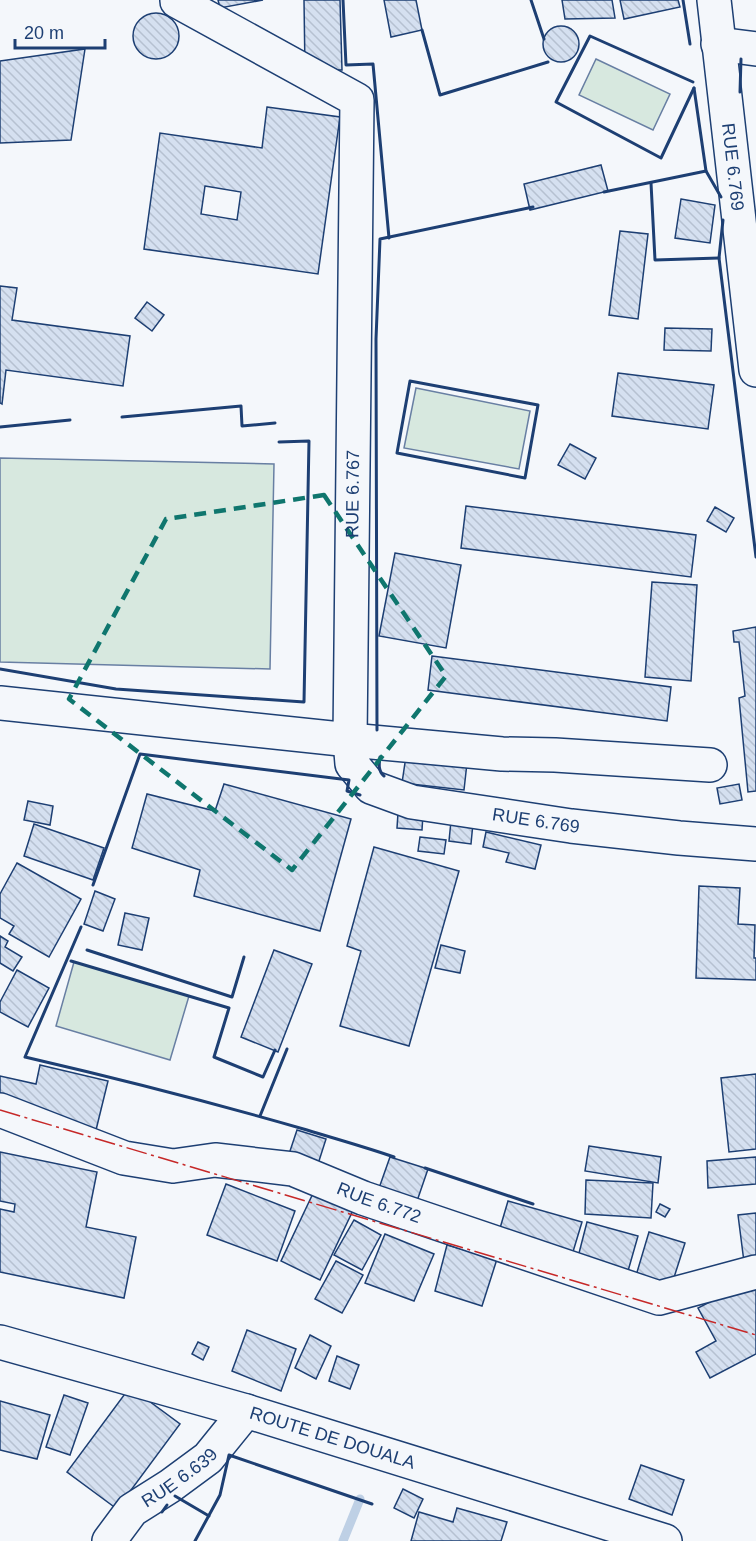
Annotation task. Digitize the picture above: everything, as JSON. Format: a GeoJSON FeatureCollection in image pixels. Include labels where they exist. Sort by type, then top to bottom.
{"type":"FeatureCollection","features":[{"type":"Feature","properties":{"kind":"main road","name":"RUE 6.767"},"geometry":{"type":"LineString","coordinates":[[177,0],[357,100],[350,740]]}},
{"type":"Feature","properties":{"kind":"main road","name":"RUE 6.769"},"geometry":{"type":"LineString","coordinates":[[714,0],[756,370]]}},
{"type":"Feature","properties":{"kind":"main road"},"geometry":{"type":"LineString","coordinates":[[718,44],[756,49]]}},
{"type":"Feature","properties":{"kind":"main road"},"geometry":{"type":"LineString","coordinates":[[0,703],[501,754],[555,755],[710,765]]}},
{"type":"Feature","properties":{"kind":"main road","name":"RUE 6.769"},"geometry":{"type":"LineString","coordinates":[[350,740],[352,764],[372,787],[412,802],[593,828],[756,844]]}},
{"type":"Feature","properties":{"kind":"main road","name":"RUE 6.772"},"geometry":{"type":"LineString","coordinates":[[0,1110],[124,1158],[173,1166],[215,1160],[293,1169],[363,1198],[659,1298],[756,1272]]}},
{"type":"Feature","properties":{"kind":"main road","name":"ROUTE DE DOUALA"},"geometry":{"type":"LineString","coordinates":[[0,1342],[246,1411],[665,1541]]}},
{"type":"Feature","properties":{"kind":"main road","name":"RUE 6.639"},"geometry":{"type":"LineString","coordinates":[[109,1541],[132,1510],[208,1458],[246,1411]]}},
{"type":"Feature","properties":{"kind":"highlighted area"},"geometry":{"type":"Polygon","coordinates":[[[324,495],[446,676],[292,870],[69,699],[166,519],[324,495]]]}},
{"type":"Feature","properties":{"kind":"shaded area"},"geometry":{"type":"Polygon","coordinates":[[[596,59],[670,94],[653,130],[579,95],[596,59]]]}},
{"type":"Feature","properties":{"kind":"shaded area"},"geometry":{"type":"Polygon","coordinates":[[[416,388],[530,411],[519,469],[404,448],[416,388]]]}},
{"type":"Feature","properties":{"kind":"shaded area"},"geometry":{"type":"Polygon","coordinates":[[[0,458],[274,464],[270,669],[0,662],[0,458]]]}},
{"type":"Feature","properties":{"kind":"shaded area"},"geometry":{"type":"Polygon","coordinates":[[[74,962],[189,996],[170,1060],[56,1026],[74,962]]]}},
{"type":"Feature","properties":{"kind":"building"},"geometry":{"type":"Polygon","coordinates":[[[218,0],[263,0],[220,8],[218,0]]]}},
{"type":"Feature","properties":{"kind":"building"},"geometry":{"type":"Polygon","coordinates":[[[304,0],[340,0],[342,70],[305,70],[304,0]]]}},
{"type":"Feature","properties":{"kind":"building"},"geometry":{"type":"Polygon","coordinates":[[[384,0],[416,0],[422,30],[391,37],[384,0]]]}},
{"type":"Feature","properties":{"kind":"building"},"geometry":{"type":"Polygon","coordinates":[[[562,0],[612,0],[615,18],[565,19],[562,0]]]}},
{"type":"Feature","properties":{"kind":"building"},"geometry":{"type":"Polygon","coordinates":[[[620,0],[678,0],[680,7],[624,19],[620,0]]]}},
{"type":"Feature","properties":{"kind":"building"},"geometry":{"type":"Polygon","coordinates":[[[156,13],[172,20],[179,36],[172,52],[156,59],[140,52],[133,36],[140,20],[156,13]]]}},
{"type":"Feature","properties":{"kind":"building"},"geometry":{"type":"Polygon","coordinates":[[[561,26],[574,31],[579,44],[574,57],[561,62],[548,57],[543,44],[548,31],[561,26]]]}},
{"type":"Feature","properties":{"kind":"building"},"geometry":{"type":"Polygon","coordinates":[[[85,49],[71,140],[0,143],[0,61],[85,49]]]}},
{"type":"Feature","properties":{"kind":"building"},"geometry":{"type":"Polygon","coordinates":[[[267,107],[340,117],[318,274],[144,249],[160,133],[262,148],[267,107]],[[205,186],[201,214],[237,220],[241,192],[205,186]]]}},
{"type":"Feature","properties":{"kind":"building"},"geometry":{"type":"Polygon","coordinates":[[[601,165],[608,191],[530,210],[524,184],[601,165]]]}},
{"type":"Feature","properties":{"kind":"building"},"geometry":{"type":"Polygon","coordinates":[[[681,199],[715,205],[710,243],[675,238],[681,199]]]}},
{"type":"Feature","properties":{"kind":"building"},"geometry":{"type":"Polygon","coordinates":[[[620,231],[648,234],[638,319],[609,315],[620,231]]]}},
{"type":"Feature","properties":{"kind":"building"},"geometry":{"type":"Polygon","coordinates":[[[0,286],[17,288],[12,320],[130,336],[123,386],[6,370],[2,404],[0,403],[0,286]]]}},
{"type":"Feature","properties":{"kind":"building"},"geometry":{"type":"Polygon","coordinates":[[[147,302],[164,315],[152,331],[135,318],[147,302]]]}},
{"type":"Feature","properties":{"kind":"building"},"geometry":{"type":"Polygon","coordinates":[[[665,328],[712,329],[711,351],[664,350],[665,328]]]}},
{"type":"Feature","properties":{"kind":"building"},"geometry":{"type":"Polygon","coordinates":[[[618,373],[714,385],[708,429],[612,416],[618,373]]]}},
{"type":"Feature","properties":{"kind":"building"},"geometry":{"type":"Polygon","coordinates":[[[570,444],[596,458],[585,479],[558,465],[570,444]]]}},
{"type":"Feature","properties":{"kind":"building"},"geometry":{"type":"Polygon","coordinates":[[[466,506],[696,535],[691,577],[461,548],[466,506]]]}},
{"type":"Feature","properties":{"kind":"building"},"geometry":{"type":"Polygon","coordinates":[[[715,507],[734,518],[726,532],[707,521],[715,507]]]}},
{"type":"Feature","properties":{"kind":"building"},"geometry":{"type":"Polygon","coordinates":[[[395,553],[461,565],[446,648],[379,636],[395,553]]]}},
{"type":"Feature","properties":{"kind":"building"},"geometry":{"type":"Polygon","coordinates":[[[652,582],[697,585],[691,681],[645,677],[652,582]]]}},
{"type":"Feature","properties":{"kind":"building"},"geometry":{"type":"Polygon","coordinates":[[[756,627],[756,791],[748,792],[739,698],[745,696],[739,642],[734,642],[733,631],[756,627]]]}},
{"type":"Feature","properties":{"kind":"building"},"geometry":{"type":"Polygon","coordinates":[[[432,656],[671,687],[667,721],[428,690],[432,656]]]}},
{"type":"Feature","properties":{"kind":"building"},"geometry":{"type":"Polygon","coordinates":[[[406,756],[467,763],[464,790],[402,783],[406,756]]]}},
{"type":"Feature","properties":{"kind":"building"},"geometry":{"type":"Polygon","coordinates":[[[224,784],[351,819],[320,931],[194,896],[200,870],[132,848],[147,794],[215,811],[224,784]]]}},
{"type":"Feature","properties":{"kind":"building"},"geometry":{"type":"Polygon","coordinates":[[[739,784],[742,800],[720,804],[717,788],[739,784]]]}},
{"type":"Feature","properties":{"kind":"building"},"geometry":{"type":"Polygon","coordinates":[[[28,801],[53,806],[50,825],[24,820],[28,801]]]}},
{"type":"Feature","properties":{"kind":"building"},"geometry":{"type":"Polygon","coordinates":[[[398,813],[423,814],[422,830],[397,828],[398,813]]]}},
{"type":"Feature","properties":{"kind":"building"},"geometry":{"type":"Polygon","coordinates":[[[451,821],[473,823],[471,844],[449,841],[451,821]]]}},
{"type":"Feature","properties":{"kind":"building"},"geometry":{"type":"Polygon","coordinates":[[[34,824],[104,848],[93,880],[24,856],[34,824]]]}},
{"type":"Feature","properties":{"kind":"building"},"geometry":{"type":"Polygon","coordinates":[[[486,832],[541,845],[535,869],[506,862],[509,853],[483,847],[486,832]]]}},
{"type":"Feature","properties":{"kind":"building"},"geometry":{"type":"Polygon","coordinates":[[[420,837],[446,840],[444,854],[418,851],[420,837]]]}},
{"type":"Feature","properties":{"kind":"building"},"geometry":{"type":"Polygon","coordinates":[[[374,847],[459,871],[409,1046],[340,1026],[361,951],[347,946],[374,847]]]}},
{"type":"Feature","properties":{"kind":"building"},"geometry":{"type":"Polygon","coordinates":[[[17,863],[81,899],[49,957],[9,934],[14,926],[0,918],[0,894],[17,863]]]}},
{"type":"Feature","properties":{"kind":"building"},"geometry":{"type":"Polygon","coordinates":[[[699,886],[740,888],[738,924],[755,925],[756,980],[696,978],[699,886]]]}},
{"type":"Feature","properties":{"kind":"building"},"geometry":{"type":"Polygon","coordinates":[[[95,891],[115,899],[103,931],[84,924],[95,891]]]}},
{"type":"Feature","properties":{"kind":"building"},"geometry":{"type":"Polygon","coordinates":[[[125,913],[149,918],[142,950],[118,945],[125,913]]]}},
{"type":"Feature","properties":{"kind":"building"},"geometry":{"type":"Polygon","coordinates":[[[0,936],[8,941],[5,947],[22,957],[13,971],[0,963],[0,936]]]}},
{"type":"Feature","properties":{"kind":"building"},"geometry":{"type":"Polygon","coordinates":[[[441,945],[465,951],[460,973],[435,968],[441,945]]]}},
{"type":"Feature","properties":{"kind":"building"},"geometry":{"type":"Polygon","coordinates":[[[274,950],[312,964],[278,1052],[241,1037],[274,950]]]}},
{"type":"Feature","properties":{"kind":"building"},"geometry":{"type":"Polygon","coordinates":[[[17,970],[49,988],[28,1027],[0,1012],[0,1002],[17,970]]]}},
{"type":"Feature","properties":{"kind":"building"},"geometry":{"type":"Polygon","coordinates":[[[40,1065],[108,1081],[96,1130],[0,1107],[0,1076],[36,1084],[40,1065]]]}},
{"type":"Feature","properties":{"kind":"building"},"geometry":{"type":"Polygon","coordinates":[[[756,1074],[756,1149],[729,1152],[721,1078],[756,1074]]]}},
{"type":"Feature","properties":{"kind":"building"},"geometry":{"type":"Polygon","coordinates":[[[297,1130],[326,1139],[318,1164],[289,1154],[297,1130]]]}},
{"type":"Feature","properties":{"kind":"building"},"geometry":{"type":"Polygon","coordinates":[[[589,1146],[661,1157],[658,1183],[585,1171],[589,1146]]]}},
{"type":"Feature","properties":{"kind":"building"},"geometry":{"type":"Polygon","coordinates":[[[0,1152],[97,1172],[86,1227],[136,1237],[124,1298],[0,1272],[0,1209],[14,1212],[15,1204],[0,1201],[0,1152]]]}},
{"type":"Feature","properties":{"kind":"building"},"geometry":{"type":"Polygon","coordinates":[[[390,1157],[428,1169],[416,1204],[378,1191],[390,1157]]]}},
{"type":"Feature","properties":{"kind":"building"},"geometry":{"type":"Polygon","coordinates":[[[756,1157],[756,1184],[708,1188],[707,1161],[756,1157]]]}},
{"type":"Feature","properties":{"kind":"building"},"geometry":{"type":"Polygon","coordinates":[[[586,1180],[653,1183],[651,1218],[585,1214],[586,1180]]]}},
{"type":"Feature","properties":{"kind":"building"},"geometry":{"type":"Polygon","coordinates":[[[226,1184],[295,1211],[277,1261],[207,1235],[226,1184]]]}},
{"type":"Feature","properties":{"kind":"building"},"geometry":{"type":"Polygon","coordinates":[[[317,1185],[356,1204],[320,1280],[281,1261],[317,1185]]]}},
{"type":"Feature","properties":{"kind":"building"},"geometry":{"type":"Polygon","coordinates":[[[508,1201],[582,1222],[572,1255],[498,1235],[508,1201]]]}},
{"type":"Feature","properties":{"kind":"building"},"geometry":{"type":"Polygon","coordinates":[[[660,1204],[670,1209],[665,1217],[656,1212],[660,1204]]]}},
{"type":"Feature","properties":{"kind":"building"},"geometry":{"type":"Polygon","coordinates":[[[756,1213],[756,1261],[744,1262],[738,1215],[756,1213]]]}},
{"type":"Feature","properties":{"kind":"building"},"geometry":{"type":"Polygon","coordinates":[[[354,1220],[381,1235],[362,1270],[334,1255],[354,1220]]]}},
{"type":"Feature","properties":{"kind":"building"},"geometry":{"type":"Polygon","coordinates":[[[587,1222],[638,1236],[628,1271],[578,1257],[587,1222]]]}},
{"type":"Feature","properties":{"kind":"building"},"geometry":{"type":"Polygon","coordinates":[[[649,1232],[685,1243],[670,1290],[635,1279],[649,1232]]]}},
{"type":"Feature","properties":{"kind":"building"},"geometry":{"type":"Polygon","coordinates":[[[385,1234],[434,1254],[414,1301],[365,1283],[385,1234]]]}},
{"type":"Feature","properties":{"kind":"building"},"geometry":{"type":"Polygon","coordinates":[[[447,1245],[497,1259],[482,1306],[435,1291],[447,1245]]]}},
{"type":"Feature","properties":{"kind":"building"},"geometry":{"type":"Polygon","coordinates":[[[336,1261],[363,1275],[342,1313],[315,1299],[336,1261]]]}},
{"type":"Feature","properties":{"kind":"building"},"geometry":{"type":"Polygon","coordinates":[[[754,1279],[756,1282],[756,1354],[710,1378],[696,1352],[716,1341],[698,1308],[754,1279]]]}},
{"type":"Feature","properties":{"kind":"building"},"geometry":{"type":"Polygon","coordinates":[[[247,1330],[296,1349],[281,1391],[232,1371],[247,1330]]]}},
{"type":"Feature","properties":{"kind":"building"},"geometry":{"type":"Polygon","coordinates":[[[310,1335],[331,1346],[316,1379],[295,1368],[310,1335]]]}},
{"type":"Feature","properties":{"kind":"building"},"geometry":{"type":"Polygon","coordinates":[[[198,1342],[209,1347],[203,1360],[192,1354],[198,1342]]]}},
{"type":"Feature","properties":{"kind":"building"},"geometry":{"type":"Polygon","coordinates":[[[337,1356],[359,1365],[350,1389],[329,1381],[337,1356]]]}},
{"type":"Feature","properties":{"kind":"building"},"geometry":{"type":"Polygon","coordinates":[[[130,1387],[180,1424],[117,1509],[67,1472],[130,1387]]]}},
{"type":"Feature","properties":{"kind":"building"},"geometry":{"type":"Polygon","coordinates":[[[64,1395],[88,1403],[70,1455],[46,1447],[64,1395]]]}},
{"type":"Feature","properties":{"kind":"building"},"geometry":{"type":"Polygon","coordinates":[[[0,1401],[50,1415],[37,1459],[0,1450],[0,1401]]]}},
{"type":"Feature","properties":{"kind":"building"},"geometry":{"type":"Polygon","coordinates":[[[641,1465],[684,1480],[672,1515],[629,1499],[641,1465]]]}},
{"type":"Feature","properties":{"kind":"building"},"geometry":{"type":"Polygon","coordinates":[[[403,1489],[423,1499],[414,1518],[394,1508],[403,1489]]]}},
{"type":"Feature","properties":{"kind":"building"},"geometry":{"type":"Polygon","coordinates":[[[457,1508],[507,1522],[501,1541],[411,1541],[419,1512],[453,1522],[457,1508]]]}},
{"type":"Feature","properties":{"kind":"waterway"},"geometry":{"type":"LineString","coordinates":[[343,1541],[360,1499]]}},
{"type":"Feature","properties":{"kind":"wall"},"geometry":{"type":"LineString","coordinates":[[343,0],[346,65],[373,64],[389,238]]}},
{"type":"Feature","properties":{"kind":"wall"},"geometry":{"type":"LineString","coordinates":[[531,0],[544,39]]}},
{"type":"Feature","properties":{"kind":"wall"},"geometry":{"type":"LineString","coordinates":[[683,0],[690,44]]}},
{"type":"Feature","properties":{"kind":"wall"},"geometry":{"type":"LineString","coordinates":[[422,30],[440,95],[548,62]]}},
{"type":"Feature","properties":{"kind":"wall"},"geometry":{"type":"LineString","coordinates":[[693,82],[590,36],[556,102],[661,158],[694,88]]}},
{"type":"Feature","properties":{"kind":"wall"},"geometry":{"type":"LineString","coordinates":[[740,92],[741,59]]}},
{"type":"Feature","properties":{"kind":"wall"},"geometry":{"type":"LineString","coordinates":[[694,88],[706,171],[721,197]]}},
{"type":"Feature","properties":{"kind":"wall"},"geometry":{"type":"LineString","coordinates":[[604,192],[706,171]]}},
{"type":"Feature","properties":{"kind":"wall"},"geometry":{"type":"LineString","coordinates":[[651,183],[655,260],[719,258]]}},
{"type":"Feature","properties":{"kind":"wall"},"geometry":{"type":"LineString","coordinates":[[377,730],[376,339],[380,239],[533,207]]}},
{"type":"Feature","properties":{"kind":"wall"},"geometry":{"type":"LineString","coordinates":[[723,220],[719,258],[756,557]]}},
{"type":"Feature","properties":{"kind":"wall"},"geometry":{"type":"LineString","coordinates":[[410,381],[538,405],[525,478],[397,453],[410,381]]}},
{"type":"Feature","properties":{"kind":"wall"},"geometry":{"type":"LineString","coordinates":[[122,417],[241,406],[242,426],[275,423]]}},
{"type":"Feature","properties":{"kind":"wall"},"geometry":{"type":"LineString","coordinates":[[0,427],[70,420]]}},
{"type":"Feature","properties":{"kind":"wall"},"geometry":{"type":"LineString","coordinates":[[0,669],[116,689],[304,702],[309,441],[279,442]]}},
{"type":"Feature","properties":{"kind":"wall"},"geometry":{"type":"LineString","coordinates":[[93,885],[140,754],[349,780],[347,791],[360,795]]}},
{"type":"Feature","properties":{"kind":"wall"},"geometry":{"type":"LineString","coordinates":[[380,757],[380,770],[384,776]]}},
{"type":"Feature","properties":{"kind":"wall"},"geometry":{"type":"LineString","coordinates":[[81,927],[25,1057],[237,1110],[394,1157]]}},
{"type":"Feature","properties":{"kind":"wall"},"geometry":{"type":"LineString","coordinates":[[87,950],[232,997],[244,957]]}},
{"type":"Feature","properties":{"kind":"wall"},"geometry":{"type":"LineString","coordinates":[[71,961],[229,1008],[214,1057],[263,1077],[275,1050]]}},
{"type":"Feature","properties":{"kind":"wall"},"geometry":{"type":"LineString","coordinates":[[260,1116],[287,1049]]}},
{"type":"Feature","properties":{"kind":"wall"},"geometry":{"type":"LineString","coordinates":[[425,1168],[533,1204]]}},
{"type":"Feature","properties":{"kind":"wall"},"geometry":{"type":"LineString","coordinates":[[195,1541],[220,1495],[229,1455],[372,1504]]}},
{"type":"Feature","properties":{"kind":"wall"},"geometry":{"type":"LineString","coordinates":[[175,1496],[209,1516]]}},
{"type":"Feature","properties":{"kind":"wall"},"geometry":{"type":"LineString","coordinates":[[162,1512],[167,1505]]}},
{"type":"Feature","properties":{"kind":"power"},"geometry":{"type":"LineString","coordinates":[[0,1110],[756,1335]]}}]}
